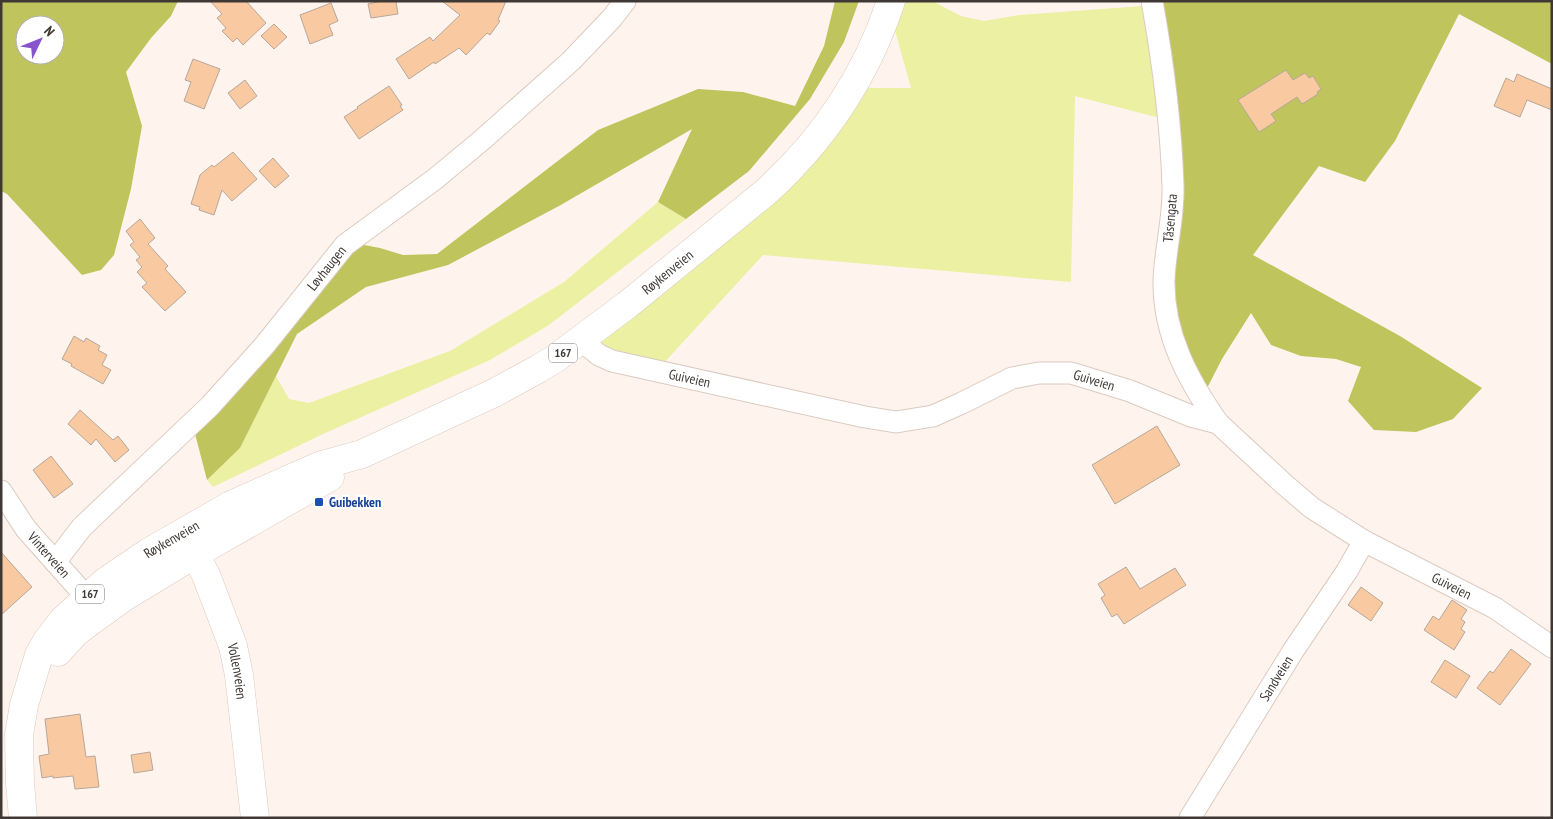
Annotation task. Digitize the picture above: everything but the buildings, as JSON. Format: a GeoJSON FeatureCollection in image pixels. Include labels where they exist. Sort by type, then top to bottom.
{"type":"FeatureCollection","features":[{"type":"Feature","properties":{"kind":"main road","name":"Røykenveien"},"geometry":{"type":"LineString","coordinates":[[24,818],[19,765],[19,735],[24,705],[39,656],[63,620],[94,606],[106,581],[126,567],[189,543],[231,505],[319,466],[362,454],[494,393],[538,370],[627,305],[788,172],[825,129],[856,81],[881,31],[892,1]]}},
{"type":"Feature","properties":{"kind":"main road","name":"Vollenveien"},"geometry":{"type":"LineString","coordinates":[[189,543],[206,575],[234,646],[240,682],[255,818]]}},
{"type":"Feature","properties":{"kind":"street","name":"Løvhaugen"},"geometry":{"type":"LineString","coordinates":[[55,562],[82,527],[210,406],[264,346],[345,245],[435,179],[482,140],[571,61],[612,18],[625,1]]}},
{"type":"Feature","properties":{"kind":"street","name":"Tåsengata"},"geometry":{"type":"LineString","coordinates":[[1152,1],[1168,110],[1173,187],[1164,279],[1165,312],[1171,334],[1194,388],[1218,423]]}},
{"type":"Feature","properties":{"kind":"street","name":"Guiveien"},"geometry":{"type":"LineString","coordinates":[[580,340],[599,355],[612,361],[864,417],[896,422],[933,416],[1012,378],[1039,373],[1071,373],[1130,391],[1192,416],[1218,423],[1312,508],[1364,541],[1495,608],[1552,647]]}},
{"type":"Feature","properties":{"kind":"street","name":"Vinterveien"},"geometry":{"type":"LineString","coordinates":[[1,491],[26,529],[94,606]]}},
{"type":"Feature","properties":{"kind":"street","name":"Sandveien"},"geometry":{"type":"LineString","coordinates":[[1190,818],[1364,541]]}},
{"type":"Feature","properties":{"kind":"green space"},"geometry":{"type":"Polygon","coordinates":[[[1,1],[178,1],[171,16],[151,38],[126,72],[142,126],[131,189],[114,255],[101,270],[82,275],[7,194],[1,191],[1,1]]]}},
{"type":"Feature","properties":{"kind":"green space"},"geometry":{"type":"Polygon","coordinates":[[[835,1],[859,1],[844,42],[810,99],[749,171],[686,219],[658,202],[692,129],[559,206],[448,265],[366,287],[297,334],[240,448],[207,480],[193,426],[359,244],[403,255],[437,254],[598,130],[698,89],[743,92],[795,106],[824,46],[835,1]]]}},
{"type":"Feature","properties":{"kind":"green space"},"geometry":{"type":"Polygon","coordinates":[[[903,1],[932,1],[961,16],[984,21],[1019,15],[1143,6],[1160,118],[1075,96],[1071,282],[763,255],[662,365],[595,345],[865,88],[911,88],[894,27],[903,1]]]}},
{"type":"Feature","properties":{"kind":"green space"},"geometry":{"type":"Polygon","coordinates":[[[1148,1],[1552,1],[1552,64],[1459,14],[1395,141],[1365,182],[1319,166],[1253,255],[1400,336],[1482,388],[1453,419],[1416,432],[1374,430],[1348,401],[1361,367],[1336,359],[1301,356],[1271,345],[1251,313],[1222,359],[1202,398],[1166,307],[1170,171],[1148,1]]]}},
{"type":"Feature","properties":{"kind":"green space"},"geometry":{"type":"Polygon","coordinates":[[[658,202],[686,219],[549,325],[490,360],[323,434],[213,487],[207,480],[240,448],[276,376],[289,399],[309,403],[450,351],[564,282],[658,202]]]}},
{"type":"Feature","properties":{"kind":"place","name":"Guibekken"},"geometry":{"type":"Point","coordinates":[319,502]}}]}
